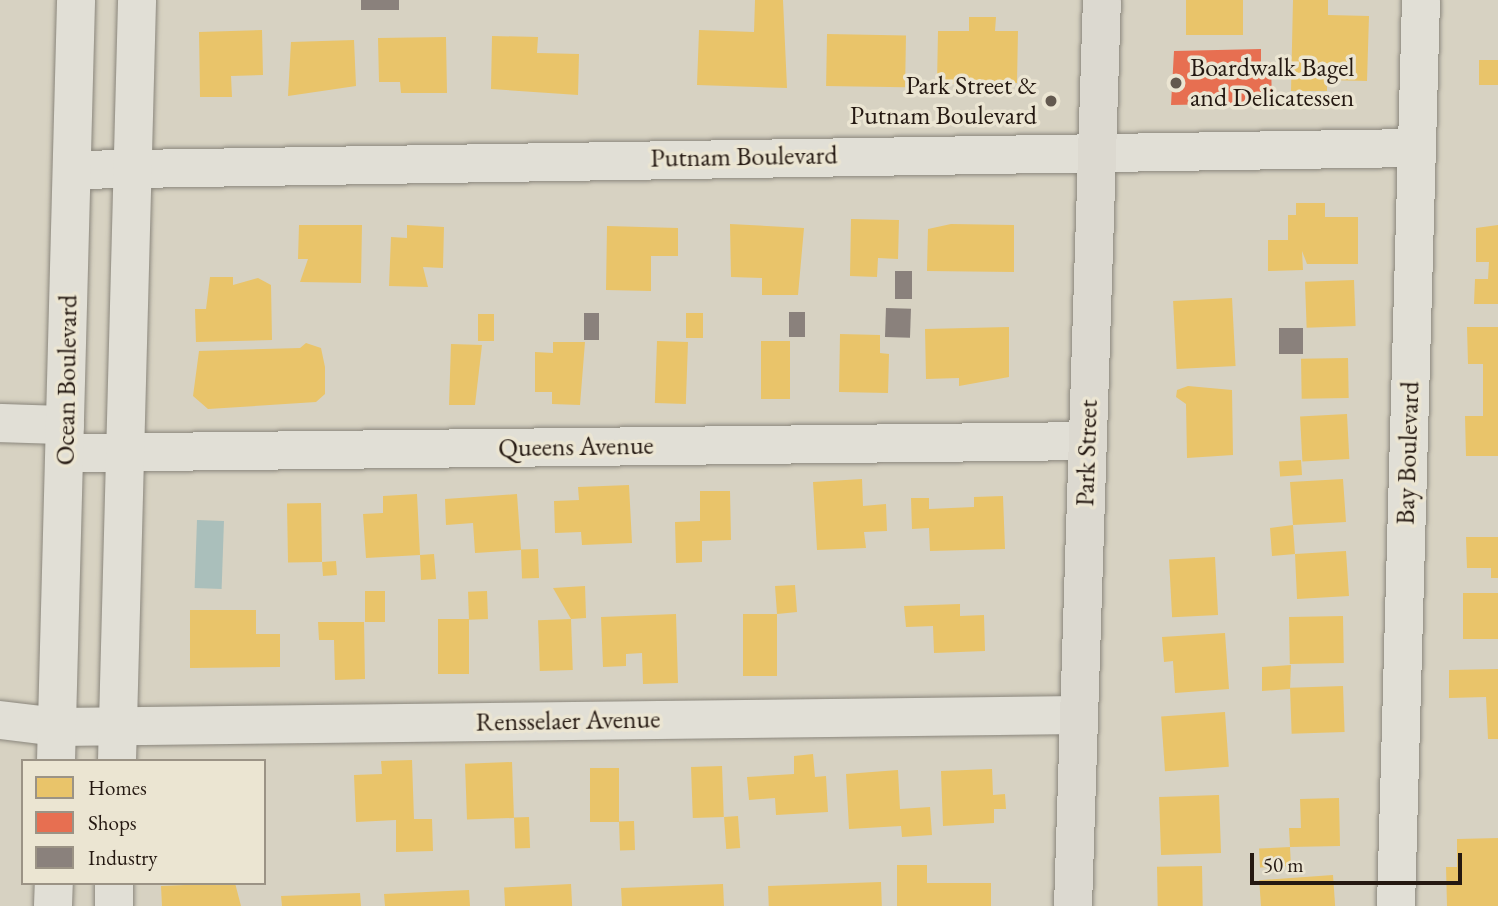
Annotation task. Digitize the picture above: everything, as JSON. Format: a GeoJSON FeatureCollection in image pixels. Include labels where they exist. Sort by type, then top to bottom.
{"type":"FeatureCollection","features":[{"type":"Feature","properties":{"kind":"highway","name":"Park Street"},"geometry":{"type":"LineString","coordinates":[[1073,906],[1102,0]]}},
{"type":"Feature","properties":{"kind":"street","name":"Ocean Boulevard"},"geometry":{"type":"LineString","coordinates":[[57,744],[76,0]]}},
{"type":"Feature","properties":{"kind":"street"},"geometry":{"type":"LineString","coordinates":[[118,744],[136,0]]}},
{"type":"Feature","properties":{"kind":"street","name":"Bay Boulevard"},"geometry":{"type":"LineString","coordinates":[[1396,906],[1421,0]]}},
{"type":"Feature","properties":{"kind":"street","name":"Putnam Boulevard"},"geometry":{"type":"LineString","coordinates":[[72,170],[1097,150],[1417,148]]}},
{"type":"Feature","properties":{"kind":"street","name":"Queens Avenue"},"geometry":{"type":"LineString","coordinates":[[0,423],[126,452],[1088,441]]}},
{"type":"Feature","properties":{"kind":"street","name":"Rensselaer Avenue"},"geometry":{"type":"LineString","coordinates":[[0,720],[57,744],[118,744],[1079,715]]}},
{"type":"Feature","properties":{"kind":"street"},"geometry":{"type":"LineString","coordinates":[[53,906],[54,885]]}},
{"type":"Feature","properties":{"kind":"street"},"geometry":{"type":"LineString","coordinates":[[114,885],[114,906]]}},
{"type":"Feature","properties":{"kind":"shaded area"},"geometry":{"type":"Polygon","coordinates":[[[197,520],[224,521],[222,589],[195,588],[197,520]]]}},
{"type":"Feature","properties":{"kind":"building: Homes"},"geometry":{"type":"Polygon","coordinates":[[[755,0],[783,0],[787,88],[697,85],[699,30],[754,32],[755,0]]]}},
{"type":"Feature","properties":{"kind":"building: Homes"},"geometry":{"type":"Polygon","coordinates":[[[1186,0],[1243,0],[1243,35],[1186,35],[1186,0]]]}},
{"type":"Feature","properties":{"kind":"building: Homes"},"geometry":{"type":"Polygon","coordinates":[[[1293,0],[1328,0],[1328,15],[1369,16],[1367,81],[1327,80],[1327,91],[1291,91],[1293,0]]]}},
{"type":"Feature","properties":{"kind":"building: Homes"},"geometry":{"type":"Polygon","coordinates":[[[969,17],[996,17],[995,31],[1018,31],[1017,83],[937,84],[938,31],[969,31],[969,17]]]}},
{"type":"Feature","properties":{"kind":"building: Homes"},"geometry":{"type":"Polygon","coordinates":[[[262,30],[263,75],[231,76],[232,97],[200,97],[199,32],[262,30]]]}},
{"type":"Feature","properties":{"kind":"building: Homes"},"geometry":{"type":"Polygon","coordinates":[[[827,34],[906,35],[905,87],[826,86],[827,34]]]}},
{"type":"Feature","properties":{"kind":"building: Homes"},"geometry":{"type":"Polygon","coordinates":[[[492,36],[538,37],[537,53],[579,54],[578,95],[491,89],[492,36]]]}},
{"type":"Feature","properties":{"kind":"building: Homes"},"geometry":{"type":"Polygon","coordinates":[[[446,37],[447,93],[401,93],[400,82],[379,82],[378,38],[446,37]]]}},
{"type":"Feature","properties":{"kind":"building: Homes"},"geometry":{"type":"Polygon","coordinates":[[[354,40],[356,86],[288,96],[291,42],[354,40]]]}},
{"type":"Feature","properties":{"kind":"building: Homes"},"geometry":{"type":"Polygon","coordinates":[[[1479,60],[1498,60],[1498,85],[1479,85],[1479,60]]]}},
{"type":"Feature","properties":{"kind":"building: Homes"},"geometry":{"type":"Polygon","coordinates":[[[1296,203],[1325,203],[1325,217],[1358,217],[1358,264],[1307,264],[1302,251],[1303,270],[1268,271],[1268,240],[1288,240],[1288,215],[1296,215],[1296,203]]]}},
{"type":"Feature","properties":{"kind":"building: Homes"},"geometry":{"type":"Polygon","coordinates":[[[851,219],[899,220],[898,259],[878,258],[877,277],[850,276],[851,219]]]}},
{"type":"Feature","properties":{"kind":"building: Homes"},"geometry":{"type":"Polygon","coordinates":[[[730,224],[804,228],[798,295],[762,295],[762,278],[731,277],[730,224]]]}},
{"type":"Feature","properties":{"kind":"building: Homes"},"geometry":{"type":"Polygon","coordinates":[[[951,224],[1014,225],[1014,272],[927,271],[928,229],[951,224]]]}},
{"type":"Feature","properties":{"kind":"building: Homes"},"geometry":{"type":"Polygon","coordinates":[[[299,225],[362,225],[361,283],[300,282],[308,259],[298,259],[299,225]]]}},
{"type":"Feature","properties":{"kind":"building: Homes"},"geometry":{"type":"Polygon","coordinates":[[[407,225],[444,227],[443,268],[423,267],[428,287],[389,286],[391,237],[407,238],[407,225]]]}},
{"type":"Feature","properties":{"kind":"building: Homes"},"geometry":{"type":"Polygon","coordinates":[[[1498,225],[1498,304],[1474,304],[1475,279],[1488,279],[1489,262],[1476,262],[1476,228],[1498,225]]]}},
{"type":"Feature","properties":{"kind":"building: Homes"},"geometry":{"type":"Polygon","coordinates":[[[607,226],[678,228],[678,256],[651,256],[651,291],[606,290],[607,226]]]}},
{"type":"Feature","properties":{"kind":"building: Homes"},"geometry":{"type":"Polygon","coordinates":[[[210,277],[233,277],[233,285],[258,278],[271,285],[272,340],[196,342],[195,309],[206,309],[210,277]]]}},
{"type":"Feature","properties":{"kind":"building: Homes"},"geometry":{"type":"Polygon","coordinates":[[[1354,280],[1356,326],[1307,328],[1305,282],[1354,280]]]}},
{"type":"Feature","properties":{"kind":"building: Homes"},"geometry":{"type":"Polygon","coordinates":[[[1232,298],[1236,366],[1177,369],[1173,301],[1232,298]]]}},
{"type":"Feature","properties":{"kind":"building: Homes"},"geometry":{"type":"Polygon","coordinates":[[[686,313],[703,313],[703,338],[686,338],[686,313]]]}},
{"type":"Feature","properties":{"kind":"building: Homes"},"geometry":{"type":"Polygon","coordinates":[[[478,314],[494,314],[494,341],[478,341],[478,314]]]}},
{"type":"Feature","properties":{"kind":"building: Homes"},"geometry":{"type":"Polygon","coordinates":[[[1009,327],[1009,377],[959,386],[959,378],[926,379],[925,329],[1009,327]]]}},
{"type":"Feature","properties":{"kind":"building: Homes"},"geometry":{"type":"Polygon","coordinates":[[[1467,327],[1498,327],[1498,456],[1466,456],[1465,416],[1483,416],[1483,364],[1468,364],[1467,327]]]}},
{"type":"Feature","properties":{"kind":"building: Homes"},"geometry":{"type":"Polygon","coordinates":[[[840,334],[880,335],[880,353],[889,354],[888,393],[839,392],[840,334]]]}},
{"type":"Feature","properties":{"kind":"building: Homes"},"geometry":{"type":"Polygon","coordinates":[[[657,341],[688,342],[686,404],[655,403],[657,341]]]}},
{"type":"Feature","properties":{"kind":"building: Homes"},"geometry":{"type":"Polygon","coordinates":[[[761,341],[790,341],[790,399],[761,399],[761,341]]]}},
{"type":"Feature","properties":{"kind":"building: Homes"},"geometry":{"type":"Polygon","coordinates":[[[553,342],[585,342],[580,405],[552,404],[552,392],[535,392],[535,352],[553,353],[553,342]]]}},
{"type":"Feature","properties":{"kind":"building: Homes"},"geometry":{"type":"Polygon","coordinates":[[[306,343],[321,348],[325,367],[325,394],[316,402],[208,409],[193,396],[199,351],[300,348],[306,343]]]}},
{"type":"Feature","properties":{"kind":"building: Homes"},"geometry":{"type":"Polygon","coordinates":[[[451,344],[482,345],[475,405],[449,405],[451,344]]]}},
{"type":"Feature","properties":{"kind":"building: Homes"},"geometry":{"type":"Polygon","coordinates":[[[1348,358],[1349,398],[1302,399],[1301,359],[1348,358]]]}},
{"type":"Feature","properties":{"kind":"building: Homes"},"geometry":{"type":"Polygon","coordinates":[[[1188,386],[1232,390],[1233,455],[1187,458],[1186,404],[1176,397],[1177,390],[1188,386]]]}},
{"type":"Feature","properties":{"kind":"building: Homes"},"geometry":{"type":"Polygon","coordinates":[[[1347,414],[1349,459],[1302,461],[1300,416],[1347,414]]]}},
{"type":"Feature","properties":{"kind":"building: Homes"},"geometry":{"type":"Polygon","coordinates":[[[1301,460],[1302,475],[1280,476],[1279,462],[1301,460]]]}},
{"type":"Feature","properties":{"kind":"building: Homes"},"geometry":{"type":"Polygon","coordinates":[[[862,479],[863,506],[886,504],[887,531],[864,532],[866,548],[817,550],[813,482],[862,479]]]}},
{"type":"Feature","properties":{"kind":"building: Homes"},"geometry":{"type":"Polygon","coordinates":[[[1343,479],[1346,522],[1293,525],[1290,482],[1343,479]]]}},
{"type":"Feature","properties":{"kind":"building: Homes"},"geometry":{"type":"Polygon","coordinates":[[[629,485],[632,543],[582,545],[581,532],[555,533],[554,501],[579,500],[578,487],[629,485]]]}},
{"type":"Feature","properties":{"kind":"building: Homes"},"geometry":{"type":"Polygon","coordinates":[[[700,491],[730,491],[731,540],[702,541],[702,562],[676,563],[675,522],[700,521],[700,491]]]}},
{"type":"Feature","properties":{"kind":"building: Homes"},"geometry":{"type":"Polygon","coordinates":[[[417,494],[420,555],[366,558],[363,514],[383,513],[383,496],[417,494]]]}},
{"type":"Feature","properties":{"kind":"building: Homes"},"geometry":{"type":"Polygon","coordinates":[[[517,494],[521,550],[475,553],[473,523],[446,525],[445,499],[517,494]]]}},
{"type":"Feature","properties":{"kind":"building: Homes"},"geometry":{"type":"Polygon","coordinates":[[[1003,496],[1005,549],[930,551],[929,528],[912,529],[911,498],[929,498],[929,509],[974,507],[974,497],[1003,496]]]}},
{"type":"Feature","properties":{"kind":"building: Homes"},"geometry":{"type":"Polygon","coordinates":[[[321,503],[322,562],[288,563],[287,504],[321,503]]]}},
{"type":"Feature","properties":{"kind":"building: Homes"},"geometry":{"type":"Polygon","coordinates":[[[1293,525],[1295,554],[1272,556],[1270,528],[1293,525]]]}},
{"type":"Feature","properties":{"kind":"building: Homes"},"geometry":{"type":"Polygon","coordinates":[[[1466,537],[1498,537],[1498,578],[1491,578],[1491,568],[1467,568],[1466,537]]]}},
{"type":"Feature","properties":{"kind":"building: Homes"},"geometry":{"type":"Polygon","coordinates":[[[538,549],[539,578],[522,579],[521,550],[538,549]]]}},
{"type":"Feature","properties":{"kind":"building: Homes"},"geometry":{"type":"Polygon","coordinates":[[[1346,551],[1349,596],[1297,599],[1295,554],[1346,551]]]}},
{"type":"Feature","properties":{"kind":"building: Homes"},"geometry":{"type":"Polygon","coordinates":[[[434,554],[436,579],[421,580],[420,555],[434,554]]]}},
{"type":"Feature","properties":{"kind":"building: Homes"},"geometry":{"type":"Polygon","coordinates":[[[1215,557],[1218,615],[1172,617],[1169,559],[1215,557]]]}},
{"type":"Feature","properties":{"kind":"building: Homes"},"geometry":{"type":"Polygon","coordinates":[[[336,561],[337,575],[323,576],[322,562],[336,561]]]}},
{"type":"Feature","properties":{"kind":"building: Homes"},"geometry":{"type":"Polygon","coordinates":[[[795,585],[797,612],[777,614],[775,586],[795,585]]]}},
{"type":"Feature","properties":{"kind":"building: Homes"},"geometry":{"type":"Polygon","coordinates":[[[585,586],[586,618],[571,619],[553,588],[585,586]]]}},
{"type":"Feature","properties":{"kind":"building: Homes"},"geometry":{"type":"Polygon","coordinates":[[[365,591],[385,591],[385,622],[365,622],[365,591]]]}},
{"type":"Feature","properties":{"kind":"building: Homes"},"geometry":{"type":"Polygon","coordinates":[[[487,591],[488,619],[469,620],[468,592],[487,591]]]}},
{"type":"Feature","properties":{"kind":"building: Homes"},"geometry":{"type":"Polygon","coordinates":[[[1463,593],[1498,593],[1498,639],[1463,639],[1463,593]]]}},
{"type":"Feature","properties":{"kind":"building: Homes"},"geometry":{"type":"Polygon","coordinates":[[[960,604],[960,616],[984,615],[985,651],[934,653],[933,626],[906,627],[904,606],[960,604]]]}},
{"type":"Feature","properties":{"kind":"building: Homes"},"geometry":{"type":"Polygon","coordinates":[[[190,610],[256,610],[256,634],[280,634],[280,667],[190,668],[190,610]]]}},
{"type":"Feature","properties":{"kind":"building: Homes"},"geometry":{"type":"Polygon","coordinates":[[[676,614],[678,683],[643,684],[642,653],[626,654],[626,666],[603,667],[601,617],[676,614]]]}},
{"type":"Feature","properties":{"kind":"building: Homes"},"geometry":{"type":"Polygon","coordinates":[[[743,614],[777,614],[777,676],[743,676],[743,614]]]}},
{"type":"Feature","properties":{"kind":"building: Homes"},"geometry":{"type":"Polygon","coordinates":[[[1343,616],[1344,663],[1290,664],[1289,617],[1343,616]]]}},
{"type":"Feature","properties":{"kind":"building: Homes"},"geometry":{"type":"Polygon","coordinates":[[[438,619],[469,619],[469,674],[438,674],[438,619]]]}},
{"type":"Feature","properties":{"kind":"building: Homes"},"geometry":{"type":"Polygon","coordinates":[[[571,619],[573,670],[540,671],[538,620],[571,619]]]}},
{"type":"Feature","properties":{"kind":"building: Homes"},"geometry":{"type":"Polygon","coordinates":[[[318,622],[364,622],[365,679],[335,680],[334,640],[319,640],[318,622]]]}},
{"type":"Feature","properties":{"kind":"building: Homes"},"geometry":{"type":"Polygon","coordinates":[[[1225,633],[1229,689],[1175,693],[1173,661],[1164,662],[1162,637],[1225,633]]]}},
{"type":"Feature","properties":{"kind":"building: Homes"},"geometry":{"type":"Polygon","coordinates":[[[1291,665],[1290,689],[1262,691],[1262,667],[1291,665]]]}},
{"type":"Feature","properties":{"kind":"building: Homes"},"geometry":{"type":"Polygon","coordinates":[[[1498,669],[1498,739],[1488,739],[1486,697],[1449,698],[1449,670],[1498,669]]]}},
{"type":"Feature","properties":{"kind":"building: Homes"},"geometry":{"type":"Polygon","coordinates":[[[1343,686],[1345,732],[1292,734],[1290,688],[1343,686]]]}},
{"type":"Feature","properties":{"kind":"building: Homes"},"geometry":{"type":"Polygon","coordinates":[[[1225,712],[1229,767],[1165,771],[1161,716],[1225,712]]]}},
{"type":"Feature","properties":{"kind":"building: Homes"},"geometry":{"type":"Polygon","coordinates":[[[813,754],[815,777],[826,776],[828,812],[776,815],[775,798],[749,800],[747,777],[794,774],[794,756],[813,754]]]}},
{"type":"Feature","properties":{"kind":"building: Homes"},"geometry":{"type":"Polygon","coordinates":[[[412,760],[414,819],[432,819],[433,851],[396,852],[396,820],[356,822],[354,775],[382,774],[381,761],[412,760]]]}},
{"type":"Feature","properties":{"kind":"building: Homes"},"geometry":{"type":"Polygon","coordinates":[[[512,762],[514,818],[467,820],[465,764],[512,762]]]}},
{"type":"Feature","properties":{"kind":"building: Homes"},"geometry":{"type":"Polygon","coordinates":[[[722,766],[724,817],[693,818],[691,767],[722,766]]]}},
{"type":"Feature","properties":{"kind":"building: Homes"},"geometry":{"type":"Polygon","coordinates":[[[590,768],[619,768],[619,822],[590,822],[590,768]]]}},
{"type":"Feature","properties":{"kind":"building: Homes"},"geometry":{"type":"Polygon","coordinates":[[[992,769],[993,795],[1005,794],[1006,809],[994,809],[994,823],[943,826],[941,771],[992,769]]]}},
{"type":"Feature","properties":{"kind":"building: Homes"},"geometry":{"type":"Polygon","coordinates":[[[898,770],[900,809],[930,807],[932,835],[902,837],[901,826],[849,829],[846,774],[898,770]]]}},
{"type":"Feature","properties":{"kind":"building: Homes"},"geometry":{"type":"Polygon","coordinates":[[[1219,795],[1221,853],[1161,855],[1159,797],[1219,795]]]}},
{"type":"Feature","properties":{"kind":"building: Homes"},"geometry":{"type":"Polygon","coordinates":[[[1339,798],[1340,846],[1290,847],[1289,828],[1301,828],[1300,799],[1339,798]]]}},
{"type":"Feature","properties":{"kind":"building: Homes"},"geometry":{"type":"Polygon","coordinates":[[[738,816],[740,848],[726,849],[724,817],[738,816]]]}},
{"type":"Feature","properties":{"kind":"building: Homes"},"geometry":{"type":"Polygon","coordinates":[[[529,817],[530,848],[515,849],[514,818],[529,817]]]}},
{"type":"Feature","properties":{"kind":"building: Homes"},"geometry":{"type":"Polygon","coordinates":[[[634,821],[635,850],[620,851],[619,822],[634,821]]]}},
{"type":"Feature","properties":{"kind":"building: Homes"},"geometry":{"type":"Polygon","coordinates":[[[1498,838],[1498,906],[1447,906],[1446,867],[1457,867],[1457,839],[1498,838]]]}},
{"type":"Feature","properties":{"kind":"building: Homes"},"geometry":{"type":"Polygon","coordinates":[[[1290,847],[1291,866],[1260,868],[1259,849],[1290,847]]]}},
{"type":"Feature","properties":{"kind":"building: Homes"},"geometry":{"type":"Polygon","coordinates":[[[897,865],[927,865],[927,883],[991,883],[991,906],[897,906],[897,865]]]}},
{"type":"Feature","properties":{"kind":"building: Homes"},"geometry":{"type":"Polygon","coordinates":[[[1202,866],[1203,906],[1158,906],[1157,867],[1202,866]]]}},
{"type":"Feature","properties":{"kind":"building: Homes"},"geometry":{"type":"Polygon","coordinates":[[[1333,875],[1335,906],[1261,906],[1259,880],[1333,875]]]}},
{"type":"Feature","properties":{"kind":"building: Homes"},"geometry":{"type":"Polygon","coordinates":[[[881,882],[882,906],[769,906],[768,886],[881,882]]]}},
{"type":"Feature","properties":{"kind":"building: Homes"},"geometry":{"type":"Polygon","coordinates":[[[571,884],[572,906],[505,906],[504,888],[571,884]]]}},
{"type":"Feature","properties":{"kind":"building: Homes"},"geometry":{"type":"Polygon","coordinates":[[[723,884],[724,906],[622,906],[621,888],[723,884]]]}},
{"type":"Feature","properties":{"kind":"building: Homes"},"geometry":{"type":"Polygon","coordinates":[[[236,885],[241,906],[162,906],[161,886],[236,885]]]}},
{"type":"Feature","properties":{"kind":"building: Homes"},"geometry":{"type":"Polygon","coordinates":[[[469,890],[470,906],[385,906],[384,894],[469,890]]]}},
{"type":"Feature","properties":{"kind":"building: Homes"},"geometry":{"type":"Polygon","coordinates":[[[360,893],[361,906],[282,906],[281,896],[360,893]]]}},
{"type":"Feature","properties":{"kind":"building: Shops"},"geometry":{"type":"Polygon","coordinates":[[[1261,49],[1261,63],[1271,62],[1272,103],[1171,105],[1174,51],[1261,49]]]}},
{"type":"Feature","properties":{"kind":"building: Industry"},"geometry":{"type":"Polygon","coordinates":[[[361,0],[399,0],[399,10],[361,10],[361,0]]]}},
{"type":"Feature","properties":{"kind":"building: Industry"},"geometry":{"type":"Polygon","coordinates":[[[895,271],[912,271],[912,299],[895,299],[895,271]]]}},
{"type":"Feature","properties":{"kind":"building: Industry"},"geometry":{"type":"Polygon","coordinates":[[[886,308],[911,309],[910,338],[885,337],[886,308]]]}},
{"type":"Feature","properties":{"kind":"building: Industry"},"geometry":{"type":"Polygon","coordinates":[[[789,312],[805,312],[805,337],[789,337],[789,312]]]}},
{"type":"Feature","properties":{"kind":"building: Industry"},"geometry":{"type":"Polygon","coordinates":[[[584,313],[599,313],[599,340],[584,340],[584,313]]]}},
{"type":"Feature","properties":{"kind":"building: Industry"},"geometry":{"type":"Polygon","coordinates":[[[1279,328],[1303,328],[1303,354],[1279,354],[1279,328]]]}},
{"type":"Feature","properties":{"kind":"place","name":"Boardwalk Bagel and Delicatessen"},"geometry":{"type":"Point","coordinates":[1176,83]}},
{"type":"Feature","properties":{"kind":"place","name":"Park Street & Putnam Boulevard"},"geometry":{"type":"Point","coordinates":[1051,101]}}]}
